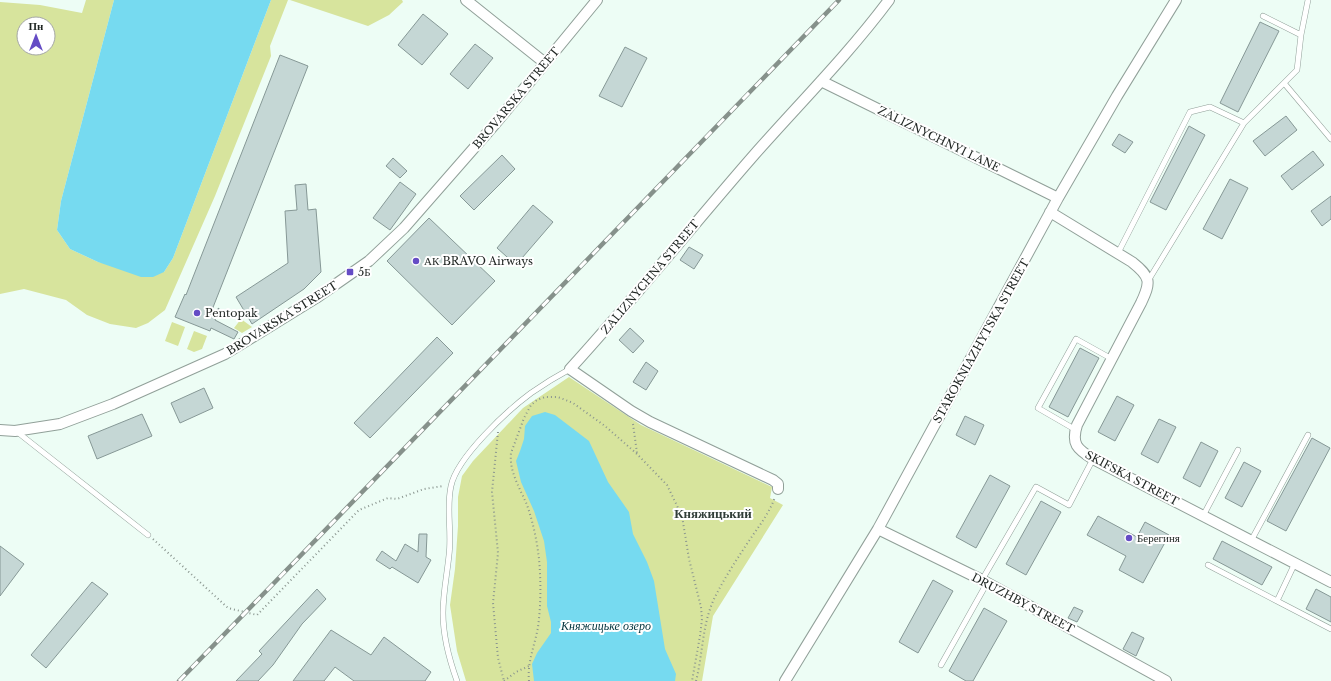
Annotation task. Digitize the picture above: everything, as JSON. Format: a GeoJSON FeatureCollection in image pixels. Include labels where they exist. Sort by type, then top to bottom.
{"type":"FeatureCollection","features":[{"type":"Feature","properties":{"kind":"street"},"geometry":{"type":"LineString","coordinates":[[466,0],[545,63]]}},
{"type":"Feature","properties":{"kind":"street","name":"BROVARSKA STREET"},"geometry":{"type":"LineString","coordinates":[[0,430],[15,431],[60,424],[113,404],[225,354],[316,298],[369,261],[404,228],[495,124],[597,0]]}},
{"type":"Feature","properties":{"kind":"street","name":"ZALIZNYCHNA STREET"},"geometry":{"type":"LineString","coordinates":[[570,369],[613,322],[748,162],[850,49],[889,0]]}},
{"type":"Feature","properties":{"kind":"street","name":"STAROKNIAZHYTSKA STREET"},"geometry":{"type":"LineString","coordinates":[[785,681],[878,529],[1050,212],[1117,96],[1176,0]]}},
{"type":"Feature","properties":{"kind":"street","name":"ZALIZNYCHNYI LANE"},"geometry":{"type":"LineString","coordinates":[[821,81],[1058,198]]}},
{"type":"Feature","properties":{"kind":"street"},"geometry":{"type":"LineString","coordinates":[[1050,212],[1118,253],[1144,271],[1148,280],[1147,290],[1076,430]]}},
{"type":"Feature","properties":{"kind":"street"},"geometry":{"type":"LineString","coordinates":[[570,369],[631,411],[669,432],[773,480],[778,484],[778,489]]}},
{"type":"Feature","properties":{"kind":"street","name":"SKIFSKA STREET"},"geometry":{"type":"LineString","coordinates":[[1076,430],[1074,434],[1076,444],[1082,452],[1093,459],[1331,582]]}},
{"type":"Feature","properties":{"kind":"street","name":"DRUZHBY STREET"},"geometry":{"type":"LineString","coordinates":[[878,529],[984,582],[1166,681]]}},
{"type":"Feature","properties":{"kind":"lane"},"geometry":{"type":"LineString","coordinates":[[1148,280],[1244,123],[1297,70],[1301,36],[1308,0]]}},
{"type":"Feature","properties":{"kind":"lane"},"geometry":{"type":"LineString","coordinates":[[1263,16],[1301,36]]}},
{"type":"Feature","properties":{"kind":"lane"},"geometry":{"type":"LineString","coordinates":[[1284,83],[1331,139]]}},
{"type":"Feature","properties":{"kind":"lane"},"geometry":{"type":"LineString","coordinates":[[1118,253],[1190,112],[1210,108],[1244,123]]}},
{"type":"Feature","properties":{"kind":"lane"},"geometry":{"type":"LineString","coordinates":[[1076,430],[1038,408],[1076,339],[1112,359]]}},
{"type":"Feature","properties":{"kind":"lane"},"geometry":{"type":"LineString","coordinates":[[457,681],[446,640],[443,614],[446,577],[450,554],[449,502],[454,476],[458,466],[498,421],[532,392],[570,369]]}},
{"type":"Feature","properties":{"kind":"lane"},"geometry":{"type":"LineString","coordinates":[[15,431],[148,534]]}},
{"type":"Feature","properties":{"kind":"lane"},"geometry":{"type":"LineString","coordinates":[[1251,541],[1308,435]]}},
{"type":"Feature","properties":{"kind":"lane"},"geometry":{"type":"LineString","coordinates":[[1203,516],[1238,450]]}},
{"type":"Feature","properties":{"kind":"lane"},"geometry":{"type":"LineString","coordinates":[[941,665],[1036,487],[1069,505],[1093,459]]}},
{"type":"Feature","properties":{"kind":"lane"},"geometry":{"type":"LineString","coordinates":[[1276,601],[1294,563]]}},
{"type":"Feature","properties":{"kind":"lane"},"geometry":{"type":"LineString","coordinates":[[1208,565],[1331,629]]}},
{"type":"Feature","properties":{"kind":"path"},"geometry":{"type":"LineString","coordinates":[[529,681],[529,665],[538,628],[540,611],[539,560],[536,538],[527,506],[512,470],[510,459],[524,418],[532,405],[537,400],[545,397],[558,397],[573,403],[599,422],[637,454],[667,484],[682,516],[689,559],[701,607],[702,619],[700,636],[692,681]]}},
{"type":"Feature","properties":{"kind":"path"},"geometry":{"type":"LineString","coordinates":[[631,411],[637,454]]}},
{"type":"Feature","properties":{"kind":"path"},"geometry":{"type":"LineString","coordinates":[[498,421],[492,492],[498,553],[493,604],[498,658],[504,681],[529,665]]}},
{"type":"Feature","properties":{"kind":"path"},"geometry":{"type":"LineString","coordinates":[[148,534],[228,608],[257,615],[359,510],[388,498],[397,499],[424,489],[438,486],[451,486]]}},
{"type":"Feature","properties":{"kind":"path"},"geometry":{"type":"LineString","coordinates":[[696,681],[708,616],[714,598],[743,550],[760,527],[772,506],[778,489]]}},
{"type":"Feature","properties":{"kind":"green space"},"geometry":{"type":"Polygon","coordinates":[[[86,0],[114,0],[61,201],[57,230],[70,249],[98,262],[164,272],[173,258],[271,0],[288,0],[270,46],[271,56],[215,196],[165,310],[148,323],[136,328],[110,324],[87,315],[66,300],[24,289],[0,294],[0,2],[40,5],[82,13],[86,0]]]}},
{"type":"Feature","properties":{"kind":"green space"},"geometry":{"type":"Polygon","coordinates":[[[290,0],[402,0],[403,2],[389,15],[368,26],[290,0]]]}},
{"type":"Feature","properties":{"kind":"green space"},"geometry":{"type":"Polygon","coordinates":[[[241,319],[252,327],[242,333],[234,328],[241,319]]]}},
{"type":"Feature","properties":{"kind":"green space"},"geometry":{"type":"Polygon","coordinates":[[[172,322],[185,327],[178,346],[165,341],[172,322]]]}},
{"type":"Feature","properties":{"kind":"green space"},"geometry":{"type":"Polygon","coordinates":[[[194,331],[207,336],[202,349],[194,352],[187,349],[194,331]]]}},
{"type":"Feature","properties":{"kind":"green space"},"geometry":{"type":"Polygon","coordinates":[[[569,377],[641,425],[772,487],[770,498],[783,505],[713,616],[702,681],[466,681],[457,651],[450,605],[455,569],[458,526],[458,497],[462,476],[473,461],[523,408],[569,377]]]}},
{"type":"Feature","properties":{"kind":"water"},"geometry":{"type":"Polygon","coordinates":[[[114,0],[271,0],[173,258],[164,272],[153,277],[141,277],[98,262],[70,249],[57,230],[61,201],[114,0]]]}},
{"type":"Feature","properties":{"kind":"water","name":"Княжицьке озеро"},"geometry":{"type":"Polygon","coordinates":[[[545,412],[555,415],[589,441],[608,482],[629,512],[633,534],[647,562],[654,581],[665,649],[676,674],[675,681],[534,681],[532,664],[537,653],[551,633],[551,622],[547,606],[547,562],[544,541],[534,511],[521,482],[516,461],[524,439],[525,426],[532,416],[545,412]]]}},
{"type":"Feature","properties":{"kind":"building"},"geometry":{"type":"Polygon","coordinates":[[[423,14],[448,34],[422,65],[398,45],[423,14]]]}},
{"type":"Feature","properties":{"kind":"building"},"geometry":{"type":"Polygon","coordinates":[[[1260,22],[1279,31],[1238,112],[1220,103],[1260,22]]]}},
{"type":"Feature","properties":{"kind":"building"},"geometry":{"type":"Polygon","coordinates":[[[475,44],[493,58],[468,89],[450,74],[475,44]]]}},
{"type":"Feature","properties":{"kind":"building"},"geometry":{"type":"Polygon","coordinates":[[[625,47],[647,58],[622,107],[599,96],[625,47]]]}},
{"type":"Feature","properties":{"kind":"building"},"geometry":{"type":"Polygon","coordinates":[[[280,55],[308,66],[210,315],[219,308],[215,320],[238,332],[234,339],[211,328],[210,331],[175,317],[185,294],[186,295],[280,55]]]}},
{"type":"Feature","properties":{"kind":"building"},"geometry":{"type":"Polygon","coordinates":[[[1286,116],[1297,130],[1265,156],[1253,141],[1286,116]]]}},
{"type":"Feature","properties":{"kind":"building"},"geometry":{"type":"Polygon","coordinates":[[[1189,126],[1205,135],[1166,210],[1150,202],[1189,126]]]}},
{"type":"Feature","properties":{"kind":"building"},"geometry":{"type":"Polygon","coordinates":[[[1119,134],[1133,142],[1125,153],[1112,145],[1119,134]]]}},
{"type":"Feature","properties":{"kind":"building"},"geometry":{"type":"Polygon","coordinates":[[[1313,151],[1324,165],[1292,190],[1281,176],[1313,151]]]}},
{"type":"Feature","properties":{"kind":"building"},"geometry":{"type":"Polygon","coordinates":[[[502,155],[515,169],[474,210],[460,196],[502,155]]]}},
{"type":"Feature","properties":{"kind":"building"},"geometry":{"type":"Polygon","coordinates":[[[393,158],[407,171],[400,178],[386,166],[393,158]]]}},
{"type":"Feature","properties":{"kind":"building"},"geometry":{"type":"Polygon","coordinates":[[[1230,179],[1248,188],[1222,239],[1203,229],[1230,179]]]}},
{"type":"Feature","properties":{"kind":"building"},"geometry":{"type":"Polygon","coordinates":[[[400,182],[416,194],[390,230],[373,218],[400,182]]]}},
{"type":"Feature","properties":{"kind":"building"},"geometry":{"type":"Polygon","coordinates":[[[306,184],[308,210],[316,209],[321,272],[304,289],[252,324],[236,297],[288,263],[285,211],[297,210],[295,185],[306,184]]]}},
{"type":"Feature","properties":{"kind":"building"},"geometry":{"type":"Polygon","coordinates":[[[1331,196],[1331,219],[1322,226],[1311,211],[1331,196]]]}},
{"type":"Feature","properties":{"kind":"building"},"geometry":{"type":"Polygon","coordinates":[[[533,205],[553,222],[516,265],[497,248],[533,205]]]}},
{"type":"Feature","properties":{"kind":"building"},"geometry":{"type":"Polygon","coordinates":[[[429,218],[495,281],[452,325],[387,261],[429,218]]]}},
{"type":"Feature","properties":{"kind":"building"},"geometry":{"type":"Polygon","coordinates":[[[689,247],[703,255],[694,269],[680,260],[689,247]]]}},
{"type":"Feature","properties":{"kind":"building"},"geometry":{"type":"Polygon","coordinates":[[[630,328],[644,341],[633,353],[619,340],[630,328]]]}},
{"type":"Feature","properties":{"kind":"building"},"geometry":{"type":"Polygon","coordinates":[[[437,337],[453,353],[370,438],[354,423],[437,337]]]}},
{"type":"Feature","properties":{"kind":"building"},"geometry":{"type":"Polygon","coordinates":[[[1080,348],[1099,358],[1068,417],[1049,407],[1080,348]]]}},
{"type":"Feature","properties":{"kind":"building"},"geometry":{"type":"Polygon","coordinates":[[[646,362],[658,371],[646,390],[633,382],[646,362]]]}},
{"type":"Feature","properties":{"kind":"building"},"geometry":{"type":"Polygon","coordinates":[[[204,388],[213,408],[180,423],[171,403],[204,388]]]}},
{"type":"Feature","properties":{"kind":"building"},"geometry":{"type":"Polygon","coordinates":[[[1117,396],[1134,405],[1115,441],[1098,432],[1117,396]]]}},
{"type":"Feature","properties":{"kind":"building"},"geometry":{"type":"Polygon","coordinates":[[[142,414],[152,436],[97,459],[88,436],[142,414]]]}},
{"type":"Feature","properties":{"kind":"building"},"geometry":{"type":"Polygon","coordinates":[[[965,416],[984,425],[975,445],[956,435],[965,416]]]}},
{"type":"Feature","properties":{"kind":"building"},"geometry":{"type":"Polygon","coordinates":[[[1159,419],[1176,427],[1158,463],[1141,454],[1159,419]]]}},
{"type":"Feature","properties":{"kind":"building"},"geometry":{"type":"Polygon","coordinates":[[[1312,438],[1330,448],[1286,531],[1267,521],[1312,438]]]}},
{"type":"Feature","properties":{"kind":"building"},"geometry":{"type":"Polygon","coordinates":[[[1201,442],[1218,451],[1200,487],[1183,478],[1201,442]]]}},
{"type":"Feature","properties":{"kind":"building"},"geometry":{"type":"Polygon","coordinates":[[[1244,462],[1261,471],[1242,507],[1225,498],[1244,462]]]}},
{"type":"Feature","properties":{"kind":"building"},"geometry":{"type":"Polygon","coordinates":[[[990,475],[1010,486],[976,548],[956,537],[990,475]]]}},
{"type":"Feature","properties":{"kind":"building"},"geometry":{"type":"Polygon","coordinates":[[[1041,501],[1061,512],[1026,575],[1006,564],[1041,501]]]}},
{"type":"Feature","properties":{"kind":"building"},"geometry":{"type":"Polygon","coordinates":[[[1098,516],[1137,537],[1145,522],[1169,535],[1143,583],[1119,570],[1126,556],[1087,535],[1098,516]]]}},
{"type":"Feature","properties":{"kind":"building"},"geometry":{"type":"Polygon","coordinates":[[[419,534],[427,534],[426,557],[431,560],[418,583],[392,567],[390,569],[376,560],[382,551],[396,561],[405,544],[418,552],[419,534]]]}},
{"type":"Feature","properties":{"kind":"building"},"geometry":{"type":"Polygon","coordinates":[[[1222,541],[1272,567],[1262,585],[1213,559],[1222,541]]]}},
{"type":"Feature","properties":{"kind":"building"},"geometry":{"type":"Polygon","coordinates":[[[0,546],[24,564],[0,596],[0,546]]]}},
{"type":"Feature","properties":{"kind":"building"},"geometry":{"type":"Polygon","coordinates":[[[933,580],[953,591],[918,653],[899,642],[933,580]]]}},
{"type":"Feature","properties":{"kind":"building"},"geometry":{"type":"Polygon","coordinates":[[[92,582],[108,594],[46,668],[31,655],[92,582]]]}},
{"type":"Feature","properties":{"kind":"building"},"geometry":{"type":"Polygon","coordinates":[[[317,589],[326,599],[302,624],[273,665],[258,681],[236,681],[262,654],[259,651],[317,589]]]}},
{"type":"Feature","properties":{"kind":"building"},"geometry":{"type":"Polygon","coordinates":[[[1316,589],[1331,597],[1331,622],[1306,609],[1316,589]]]}},
{"type":"Feature","properties":{"kind":"building"},"geometry":{"type":"Polygon","coordinates":[[[1074,607],[1083,611],[1077,622],[1068,618],[1074,607]]]}},
{"type":"Feature","properties":{"kind":"building"},"geometry":{"type":"Polygon","coordinates":[[[984,608],[1007,621],[973,681],[966,681],[949,671],[984,608]]]}},
{"type":"Feature","properties":{"kind":"building"},"geometry":{"type":"Polygon","coordinates":[[[331,630],[371,655],[384,637],[431,672],[425,681],[354,681],[335,667],[324,681],[293,681],[331,630]]]}},
{"type":"Feature","properties":{"kind":"building"},"geometry":{"type":"Polygon","coordinates":[[[1132,632],[1144,638],[1136,656],[1123,649],[1132,632]]]}},
{"type":"Feature","properties":{"kind":"railway"},"geometry":{"type":"LineString","coordinates":[[179,681],[839,0]]}},
{"type":"Feature","properties":{"kind":"place","name":"АК BRAVO Airways"},"geometry":{"type":"Point","coordinates":[416,261]}},
{"type":"Feature","properties":{"kind":"place","name":"5Б"},"geometry":{"type":"Point","coordinates":[350,272]}},
{"type":"Feature","properties":{"kind":"place","name":"Pentopak"},"geometry":{"type":"Point","coordinates":[197,313]}},
{"type":"Feature","properties":{"kind":"place","name":"Берегиня"},"geometry":{"type":"Point","coordinates":[1129,538]}},
{"type":"Feature","properties":{"kind":"district","name":"Княжицький"},"geometry":{"type":"Point","coordinates":[713,513]}}]}
